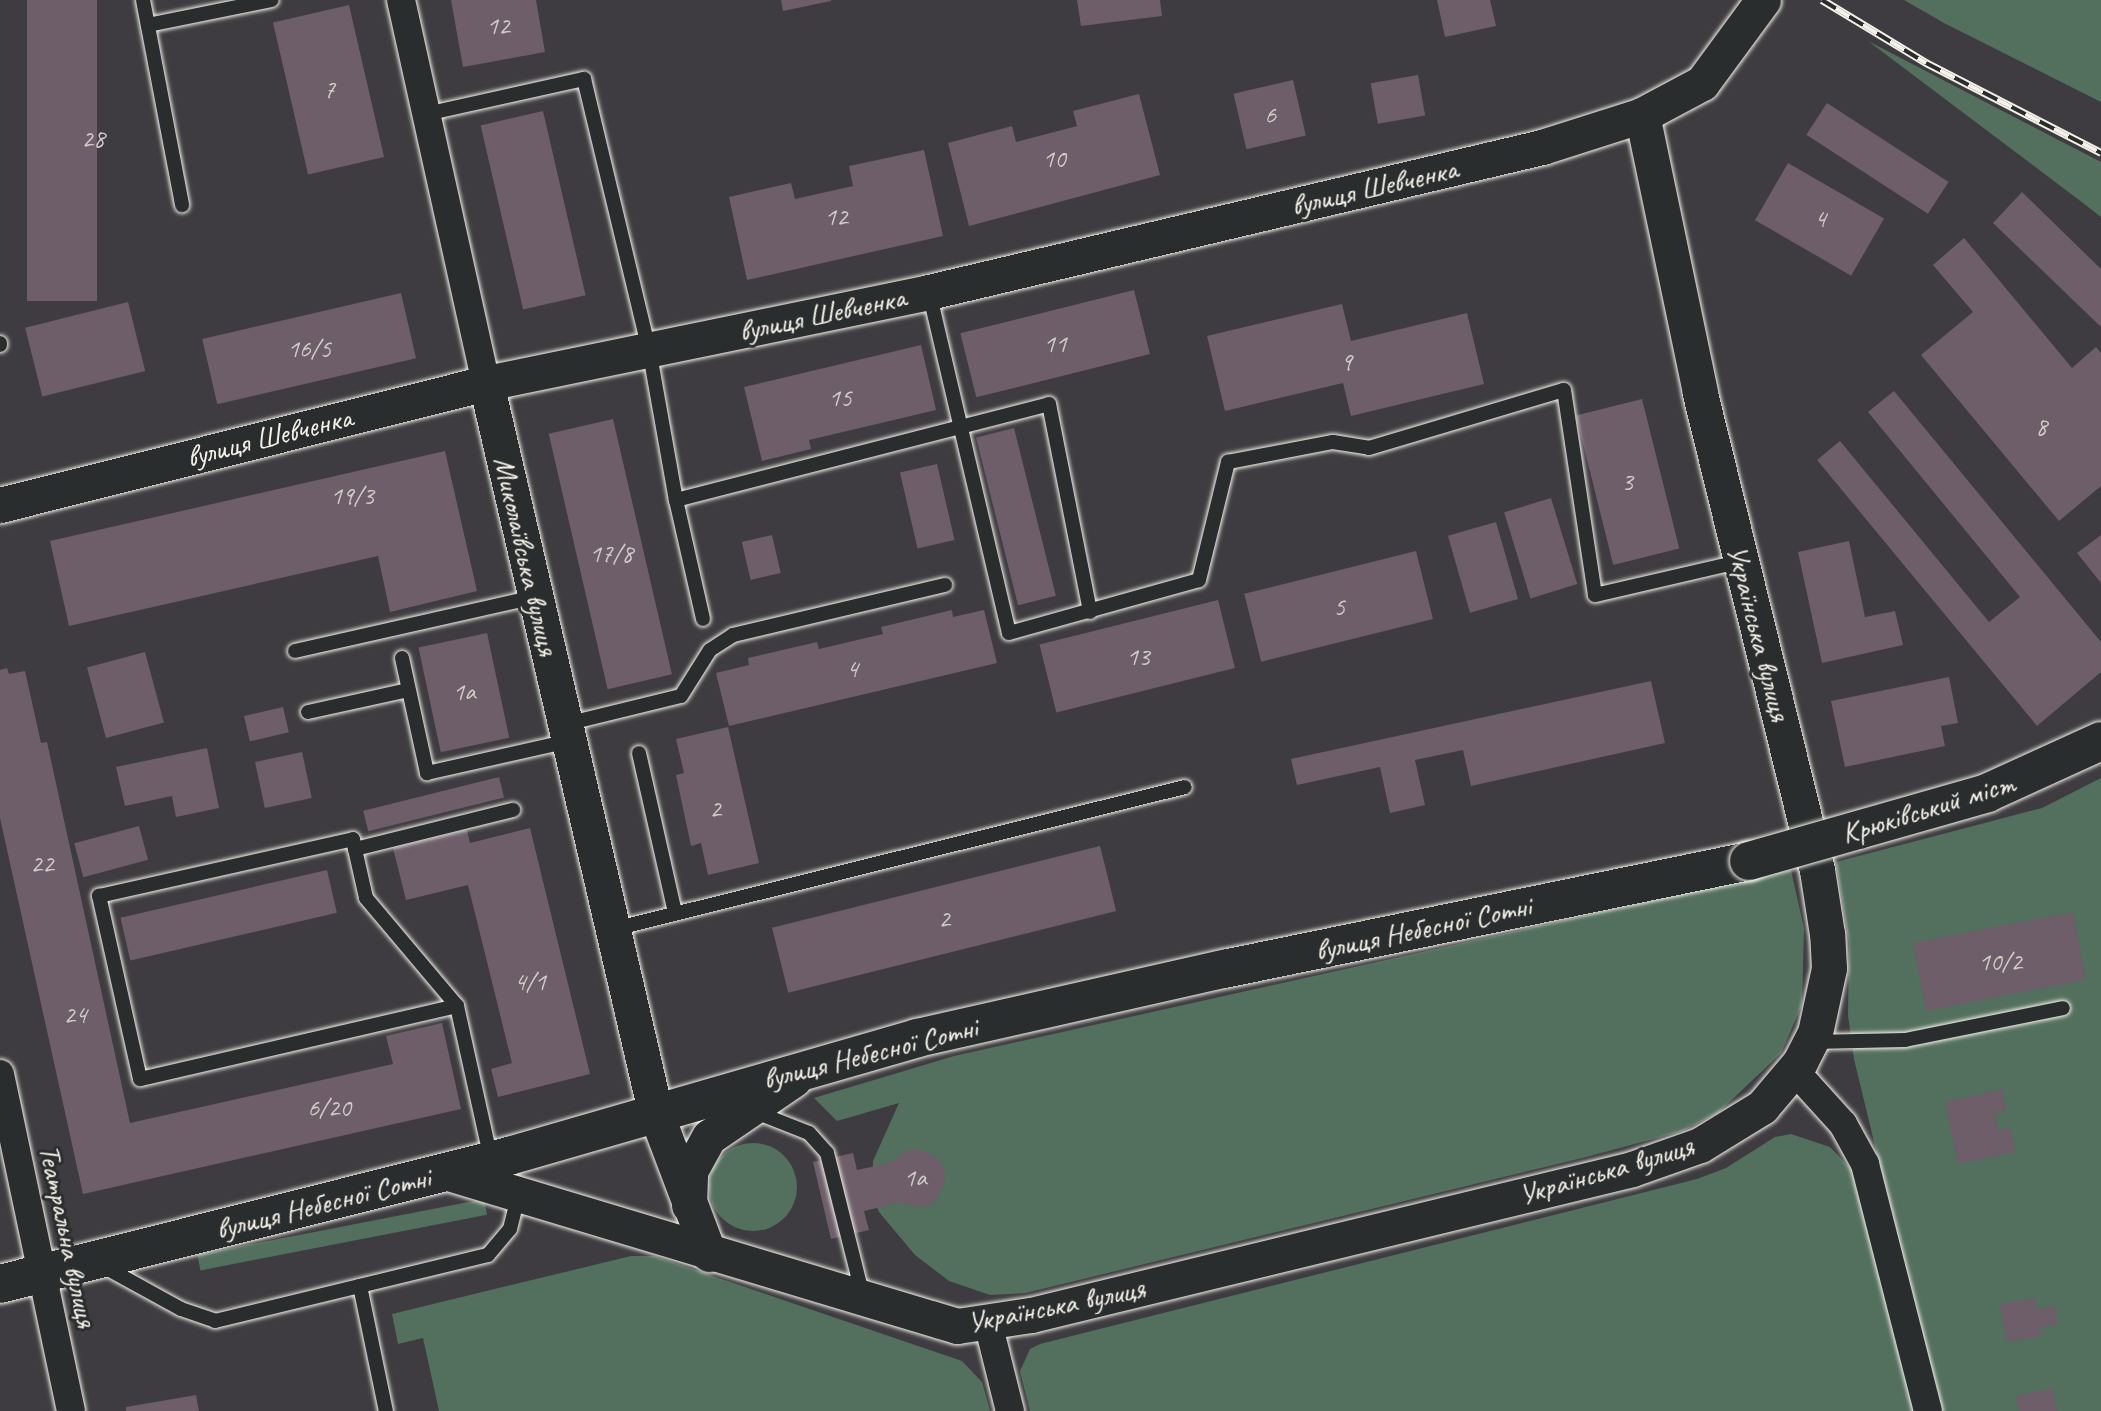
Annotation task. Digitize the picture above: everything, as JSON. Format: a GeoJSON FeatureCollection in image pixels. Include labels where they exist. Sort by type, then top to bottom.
{"type":"FeatureCollection","features":[{"type":"Feature","properties":{"kind":"highway","name":"Крюківський міст"},"geometry":{"type":"LineString","coordinates":[[1749,861],[1987,793],[2101,741]]}},
{"type":"Feature","properties":{"kind":"highway","name":"вулиця Небесної Сотні"},"geometry":{"type":"LineString","coordinates":[[0,1284],[500,1158],[811,1067],[1224,969],[1749,861]]}},
{"type":"Feature","properties":{"kind":"street","name":"Миколаївська вулиця"},"geometry":{"type":"LineString","coordinates":[[401,0],[485,383],[655,1111],[709,1254]]}},
{"type":"Feature","properties":{"kind":"street","name":"вулиця Шевченка"},"geometry":{"type":"LineString","coordinates":[[0,505],[485,383],[929,292],[1542,147],[1642,115],[1702,83],[1763,0]]}},
{"type":"Feature","properties":{"kind":"street","name":"Українська вулиця"},"geometry":{"type":"LineString","coordinates":[[445,1172],[864,1302],[957,1326],[988,1323],[1632,1169],[1734,1128],[1762,1107],[1803,1056],[1824,1004],[1827,934],[1817,870],[1742,561],[1642,115]]}},
{"type":"Feature","properties":{"kind":"street"},"geometry":{"type":"LineString","coordinates":[[1803,1056],[1865,1164],[1928,1411]]}},
{"type":"Feature","properties":{"kind":"street"},"geometry":{"type":"LineString","coordinates":[[689,1205],[690,1171],[709,1137],[811,1067]]}},
{"type":"Feature","properties":{"kind":"street","name":"Театральна вулиця"},"geometry":{"type":"LineString","coordinates":[[0,1074],[71,1411]]}},
{"type":"Feature","properties":{"kind":"street"},"geometry":{"type":"LineString","coordinates":[[988,1323],[1010,1411]]}},
{"type":"Feature","properties":{"kind":"lane"},"geometry":{"type":"LineString","coordinates":[[143,0],[182,205]]}},
{"type":"Feature","properties":{"kind":"lane"},"geometry":{"type":"LineString","coordinates":[[148,24],[272,0]]}},
{"type":"Feature","properties":{"kind":"lane"},"geometry":{"type":"LineString","coordinates":[[426,114],[584,79],[649,349],[676,500],[703,619]]}},
{"type":"Feature","properties":{"kind":"lane"},"geometry":{"type":"LineString","coordinates":[[929,292],[1009,633],[1199,580],[1228,462],[1333,442],[1369,449],[1564,390],[1595,595],[1742,561]]}},
{"type":"Feature","properties":{"kind":"lane"},"geometry":{"type":"LineString","coordinates":[[676,500],[1049,404],[1090,612]]}},
{"type":"Feature","properties":{"kind":"lane"},"geometry":{"type":"LineString","coordinates":[[402,658],[426,774],[681,696],[710,650],[733,635],[945,585]]}},
{"type":"Feature","properties":{"kind":"lane"},"geometry":{"type":"LineString","coordinates":[[295,651],[535,597]]}},
{"type":"Feature","properties":{"kind":"lane"},"geometry":{"type":"LineString","coordinates":[[308,712],[408,690]]}},
{"type":"Feature","properties":{"kind":"lane"},"geometry":{"type":"LineString","coordinates":[[639,753],[676,913]]}},
{"type":"Feature","properties":{"kind":"lane"},"geometry":{"type":"LineString","coordinates":[[612,929],[1185,787]]}},
{"type":"Feature","properties":{"kind":"lane"},"geometry":{"type":"LineString","coordinates":[[355,849],[513,810]]}},
{"type":"Feature","properties":{"kind":"lane"},"geometry":{"type":"LineString","coordinates":[[93,1261],[181,1309],[215,1321],[488,1255],[510,1229],[520,1196],[500,1158],[457,1006],[366,898],[353,838],[99,896],[140,1079],[457,1006]]}},
{"type":"Feature","properties":{"kind":"lane"},"geometry":{"type":"LineString","coordinates":[[1803,1056],[1905,1040],[2063,1009]]}},
{"type":"Feature","properties":{"kind":"lane"},"geometry":{"type":"LineString","coordinates":[[701,1097],[747,1110],[809,1133],[827,1153],[864,1302]]}},
{"type":"Feature","properties":{"kind":"lane"},"geometry":{"type":"LineString","coordinates":[[360,1286],[386,1411]]}},
{"type":"Feature","properties":{"kind":"green space"},"geometry":{"type":"Polygon","coordinates":[[[1904,0],[2101,0],[2101,102],[1944,23],[1904,0]]]}},
{"type":"Feature","properties":{"kind":"green space"},"geometry":{"type":"Polygon","coordinates":[[[1868,41],[2101,162],[2101,217],[2083,203],[1868,41]]]}},
{"type":"Feature","properties":{"kind":"green space"},"geometry":{"type":"Polygon","coordinates":[[[2101,778],[2101,1411],[1939,1411],[1854,1059],[1848,1016],[1849,943],[1836,862],[2042,808],[2101,778]]]}},
{"type":"Feature","properties":{"kind":"green space"},"geometry":{"type":"Polygon","coordinates":[[[1791,870],[1804,929],[1802,1005],[1781,1053],[1719,1112],[1683,1131],[1586,1157],[1025,1293],[990,1295],[949,1281],[915,1255],[879,1212],[872,1195],[873,1161],[899,1103],[837,1121],[814,1098],[954,1056],[1791,870]]]}},
{"type":"Feature","properties":{"kind":"green space"},"geometry":{"type":"Polygon","coordinates":[[[1791,1134],[1830,1147],[1859,1177],[1915,1411],[1030,1411],[1020,1371],[1030,1349],[1040,1344],[1697,1179],[1726,1168],[1775,1137],[1791,1134]]]}},
{"type":"Feature","properties":{"kind":"green space"},"geometry":{"type":"Polygon","coordinates":[[[753,1143],[770,1146],[784,1156],[794,1170],[797,1187],[794,1204],[784,1218],[770,1228],[753,1231],[736,1228],[722,1218],[712,1204],[709,1187],[712,1170],[722,1156],[736,1146],[753,1143]]]}},
{"type":"Feature","properties":{"kind":"green space"},"geometry":{"type":"Polygon","coordinates":[[[484,1199],[487,1215],[200,1270],[197,1255],[484,1199]]]}},
{"type":"Feature","properties":{"kind":"green space"},"geometry":{"type":"Polygon","coordinates":[[[631,1256],[654,1256],[962,1361],[982,1382],[990,1411],[439,1411],[423,1338],[398,1344],[392,1314],[631,1256]]]}},
{"type":"Feature","properties":{"kind":"building"},"geometry":{"type":"Polygon","coordinates":[[[27,0],[97,0],[97,301],[27,301],[27,0]]]}},
{"type":"Feature","properties":{"kind":"building"},"geometry":{"type":"Polygon","coordinates":[[[451,0],[536,0],[545,52],[463,67],[451,0]]]}},
{"type":"Feature","properties":{"kind":"building"},"geometry":{"type":"Polygon","coordinates":[[[781,0],[831,0],[831,1],[783,11],[781,0]]]}},
{"type":"Feature","properties":{"kind":"building"},"geometry":{"type":"Polygon","coordinates":[[[1077,0],[1160,0],[1162,16],[1081,26],[1077,0]]]}},
{"type":"Feature","properties":{"kind":"building"},"geometry":{"type":"Polygon","coordinates":[[[1437,0],[1490,0],[1496,26],[1445,37],[1437,0]]]}},
{"type":"Feature","properties":{"kind":"building"},"geometry":{"type":"Polygon","coordinates":[[[349,5],[384,157],[308,175],[273,23],[349,5]]]}},
{"type":"Feature","properties":{"kind":"building"},"geometry":{"type":"Polygon","coordinates":[[[1418,75],[1425,115],[1378,124],[1371,83],[1418,75]]]}},
{"type":"Feature","properties":{"kind":"building"},"geometry":{"type":"Polygon","coordinates":[[[1293,80],[1306,136],[1246,149],[1234,94],[1293,80]]]}},
{"type":"Feature","properties":{"kind":"building"},"geometry":{"type":"Polygon","coordinates":[[[1139,94],[1160,175],[969,226],[948,143],[1012,126],[1016,142],[1077,126],[1073,111],[1139,94]]]}},
{"type":"Feature","properties":{"kind":"building"},"geometry":{"type":"Polygon","coordinates":[[[1827,103],[1949,182],[1928,214],[1806,135],[1827,103]]]}},
{"type":"Feature","properties":{"kind":"building"},"geometry":{"type":"Polygon","coordinates":[[[543,111],[586,295],[523,310],[481,125],[543,111]]]}},
{"type":"Feature","properties":{"kind":"building"},"geometry":{"type":"Polygon","coordinates":[[[924,150],[943,236],[747,280],[729,197],[791,183],[795,199],[853,186],[849,166],[924,150]]]}},
{"type":"Feature","properties":{"kind":"building"},"geometry":{"type":"Polygon","coordinates":[[[1788,163],[1884,219],[1851,276],[1755,220],[1788,163]]]}},
{"type":"Feature","properties":{"kind":"building"},"geometry":{"type":"Polygon","coordinates":[[[2022,192],[2101,269],[2101,327],[1993,223],[2022,192]]]}},
{"type":"Feature","properties":{"kind":"building"},"geometry":{"type":"Polygon","coordinates":[[[1964,238],[2072,368],[2096,347],[2101,353],[2101,486],[2059,521],[1921,355],[1973,312],[1933,265],[1964,238]]]}},
{"type":"Feature","properties":{"kind":"building"},"geometry":{"type":"Polygon","coordinates":[[[1134,290],[1150,354],[976,397],[960,333],[1134,290]]]}},
{"type":"Feature","properties":{"kind":"building"},"geometry":{"type":"Polygon","coordinates":[[[401,293],[416,358],[217,404],[202,339],[401,293]]]}},
{"type":"Feature","properties":{"kind":"building"},"geometry":{"type":"Polygon","coordinates":[[[128,302],[145,371],[42,397],[25,328],[128,302]]]}},
{"type":"Feature","properties":{"kind":"building"},"geometry":{"type":"Polygon","coordinates":[[[1342,304],[1351,341],[1467,313],[1484,384],[1351,416],[1343,383],[1225,411],[1207,336],[1342,304]]]}},
{"type":"Feature","properties":{"kind":"building"},"geometry":{"type":"Polygon","coordinates":[[[921,345],[936,410],[809,440],[811,449],[762,461],[744,387],[921,345]]]}},
{"type":"Feature","properties":{"kind":"building"},"geometry":{"type":"Polygon","coordinates":[[[1894,391],[2101,642],[2101,672],[2037,726],[1817,460],[1840,441],[1989,622],[2020,597],[1868,412],[1894,391]]]}},
{"type":"Feature","properties":{"kind":"building"},"geometry":{"type":"Polygon","coordinates":[[[1642,399],[1679,548],[1613,565],[1576,415],[1642,399]]]}},
{"type":"Feature","properties":{"kind":"building"},"geometry":{"type":"Polygon","coordinates":[[[613,419],[672,674],[608,689],[549,434],[613,419]]]}},
{"type":"Feature","properties":{"kind":"building"},"geometry":{"type":"Polygon","coordinates":[[[1014,428],[1056,596],[1018,605],[976,437],[1014,428]]]}},
{"type":"Feature","properties":{"kind":"building"},"geometry":{"type":"Polygon","coordinates":[[[445,451],[477,591],[390,612],[378,556],[69,626],[50,541],[445,451]]]}},
{"type":"Feature","properties":{"kind":"building"},"geometry":{"type":"Polygon","coordinates":[[[937,464],[955,540],[918,549],[900,473],[937,464]]]}},
{"type":"Feature","properties":{"kind":"building"},"geometry":{"type":"Polygon","coordinates":[[[1551,498],[1577,584],[1530,598],[1504,512],[1551,498]]]}},
{"type":"Feature","properties":{"kind":"building"},"geometry":{"type":"Polygon","coordinates":[[[1496,522],[1518,599],[1470,613],[1448,536],[1496,522]]]}},
{"type":"Feature","properties":{"kind":"building"},"geometry":{"type":"Polygon","coordinates":[[[772,535],[781,573],[751,580],[742,542],[772,535]]]}},
{"type":"Feature","properties":{"kind":"building"},"geometry":{"type":"Polygon","coordinates":[[[2101,535],[2101,583],[2077,553],[2101,535]]]}},
{"type":"Feature","properties":{"kind":"building"},"geometry":{"type":"Polygon","coordinates":[[[1849,541],[1865,617],[1895,611],[1903,645],[1822,663],[1798,552],[1849,541]]]}},
{"type":"Feature","properties":{"kind":"building"},"geometry":{"type":"Polygon","coordinates":[[[1416,551],[1433,619],[1261,662],[1244,594],[1416,551]]]}},
{"type":"Feature","properties":{"kind":"building"},"geometry":{"type":"Polygon","coordinates":[[[1218,600],[1235,668],[1056,712],[1039,645],[1218,600]]]}},
{"type":"Feature","properties":{"kind":"building"},"geometry":{"type":"Polygon","coordinates":[[[952,610],[953,617],[984,610],[997,663],[729,726],[716,673],[749,665],[748,658],[817,642],[819,649],[883,634],[881,627],[952,610]]]}},
{"type":"Feature","properties":{"kind":"building"},"geometry":{"type":"Polygon","coordinates":[[[487,633],[509,738],[441,752],[419,648],[487,633]]]}},
{"type":"Feature","properties":{"kind":"building"},"geometry":{"type":"Polygon","coordinates":[[[145,652],[164,723],[106,738],[87,668],[145,652]]]}},
{"type":"Feature","properties":{"kind":"building"},"geometry":{"type":"Polygon","coordinates":[[[7,668],[9,674],[25,671],[41,743],[47,742],[130,1123],[393,1064],[386,1036],[442,1023],[461,1109],[83,1194],[0,818],[0,670],[7,668]]]}},
{"type":"Feature","properties":{"kind":"building"},"geometry":{"type":"Polygon","coordinates":[[[1949,677],[1958,723],[1941,726],[1945,746],[1845,767],[1831,701],[1949,677]]]}},
{"type":"Feature","properties":{"kind":"building"},"geometry":{"type":"Polygon","coordinates":[[[1651,681],[1665,743],[1471,786],[1463,750],[1415,760],[1425,805],[1390,813],[1380,767],[1297,785],[1291,759],[1651,681]]]}},
{"type":"Feature","properties":{"kind":"building"},"geometry":{"type":"Polygon","coordinates":[[[283,707],[289,732],[250,741],[244,716],[283,707]]]}},
{"type":"Feature","properties":{"kind":"building"},"geometry":{"type":"Polygon","coordinates":[[[728,727],[759,863],[708,875],[701,843],[691,846],[676,775],[684,773],[676,739],[728,727]]]}},
{"type":"Feature","properties":{"kind":"building"},"geometry":{"type":"Polygon","coordinates":[[[207,748],[219,808],[176,817],[172,796],[125,806],[116,767],[207,748]]]}},
{"type":"Feature","properties":{"kind":"building"},"geometry":{"type":"Polygon","coordinates":[[[302,752],[312,798],[265,808],[255,762],[302,752]]]}},
{"type":"Feature","properties":{"kind":"building"},"geometry":{"type":"Polygon","coordinates":[[[499,777],[504,797],[368,831],[363,811],[499,777]]]}},
{"type":"Feature","properties":{"kind":"building"},"geometry":{"type":"Polygon","coordinates":[[[139,826],[148,860],[83,877],[74,843],[139,826]]]}},
{"type":"Feature","properties":{"kind":"building"},"geometry":{"type":"Polygon","coordinates":[[[530,828],[590,1074],[498,1097],[491,1069],[512,1063],[468,885],[406,900],[393,848],[467,830],[470,843],[530,828]]]}},
{"type":"Feature","properties":{"kind":"building"},"geometry":{"type":"Polygon","coordinates":[[[1100,846],[1116,911],[788,993],[772,928],[1100,846]]]}},
{"type":"Feature","properties":{"kind":"building"},"geometry":{"type":"Polygon","coordinates":[[[327,870],[337,913],[130,961],[120,918],[327,870]]]}},
{"type":"Feature","properties":{"kind":"building"},"geometry":{"type":"Polygon","coordinates":[[[2073,912],[2086,980],[1926,1011],[1913,943],[2073,912]]]}},
{"type":"Feature","properties":{"kind":"building"},"geometry":{"type":"Polygon","coordinates":[[[2002,1089],[2006,1111],[1995,1114],[1998,1130],[2010,1128],[2015,1152],[1958,1164],[1945,1102],[2002,1089]]]}},
{"type":"Feature","properties":{"kind":"building"},"geometry":{"type":"Polygon","coordinates":[[[919,1149],[938,1159],[944,1169],[945,1181],[935,1202],[924,1207],[898,1203],[864,1211],[869,1230],[831,1239],[813,1162],[853,1153],[857,1170],[890,1163],[907,1150],[919,1149]]]}},
{"type":"Feature","properties":{"kind":"building"},"geometry":{"type":"Polygon","coordinates":[[[2035,1298],[2037,1309],[2055,1306],[2058,1324],[2040,1327],[2041,1336],[2007,1342],[2000,1304],[2035,1298]]]}},
{"type":"Feature","properties":{"kind":"building"},"geometry":{"type":"Polygon","coordinates":[[[2052,1388],[2057,1411],[2019,1411],[2016,1396],[2052,1388]]]}},
{"type":"Feature","properties":{"kind":"building"},"geometry":{"type":"Polygon","coordinates":[[[196,1395],[199,1411],[126,1411],[126,1407],[196,1395]]]}},
{"type":"Feature","properties":{"kind":"railway"},"geometry":{"type":"LineString","coordinates":[[1822,0],[1926,63],[2101,153]]}}]}
